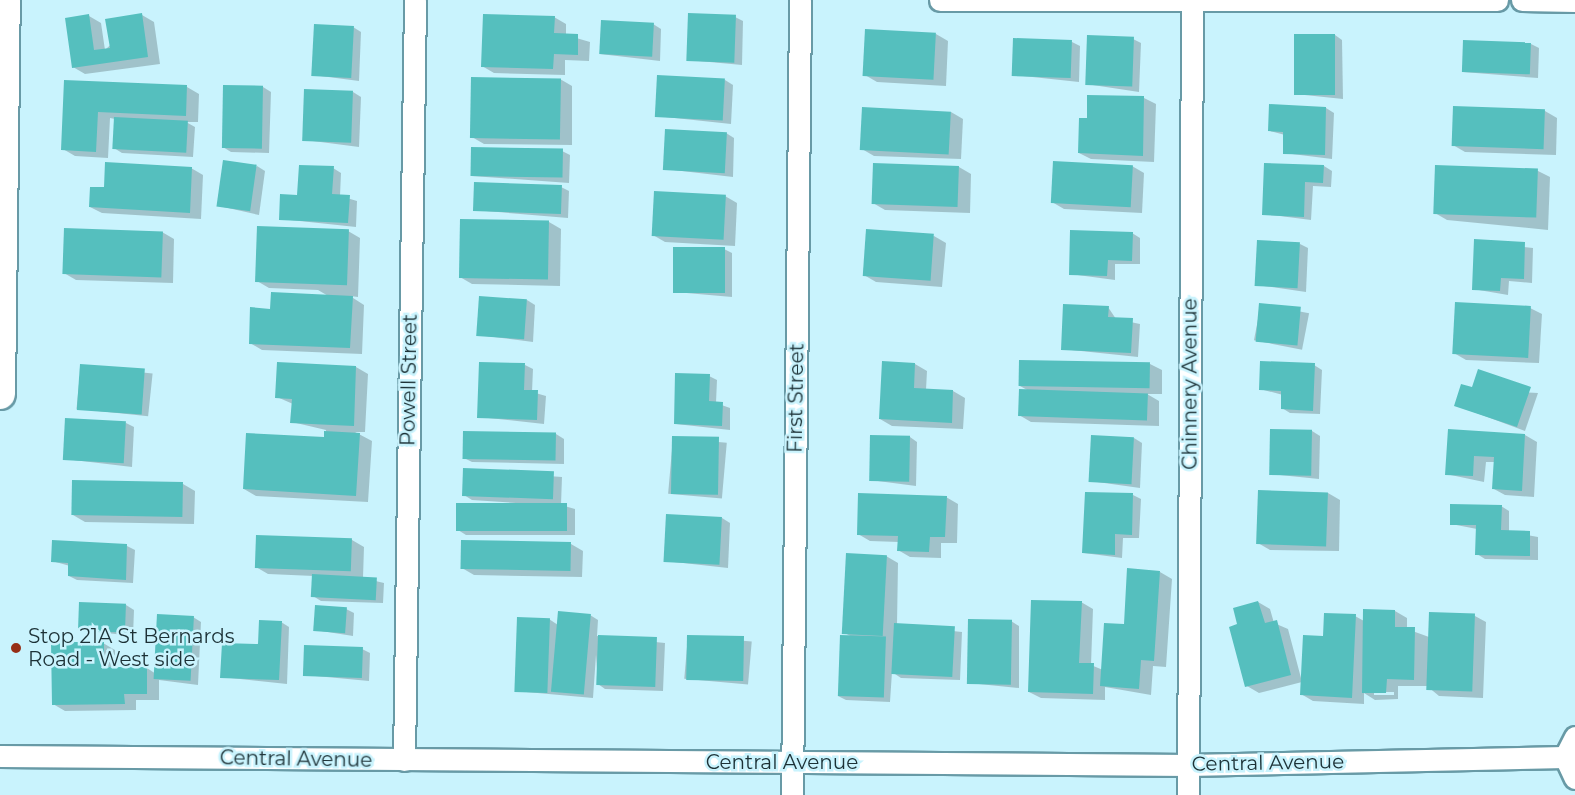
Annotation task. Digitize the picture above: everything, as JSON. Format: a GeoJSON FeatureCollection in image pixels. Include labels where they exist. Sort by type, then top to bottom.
{"type":"FeatureCollection","features":[{"type":"Feature","properties":{"kind":"main road"},"geometry":{"type":"LineString","coordinates":[[0,394],[1,173],[5,0]]}},
{"type":"Feature","properties":{"kind":"street","name":"Powell Street"},"geometry":{"type":"LineString","coordinates":[[404,760],[415,0]]}},
{"type":"Feature","properties":{"kind":"street","name":"First Street"},"geometry":{"type":"LineString","coordinates":[[792,795],[800,0]]}},
{"type":"Feature","properties":{"kind":"street"},"geometry":{"type":"LineString","coordinates":[[940,0],[1192,2],[1497,0]]}},
{"type":"Feature","properties":{"kind":"street"},"geometry":{"type":"LineString","coordinates":[[1522,0],[1575,1]]}},
{"type":"Feature","properties":{"kind":"street","name":"Chinnery Avenue"},"geometry":{"type":"LineString","coordinates":[[1188,795],[1192,2]]}},
{"type":"Feature","properties":{"kind":"street"},"geometry":{"type":"LineString","coordinates":[[1575,737],[1565,757],[1575,778]]}},
{"type":"Feature","properties":{"kind":"street","name":"Central Avenue"},"geometry":{"type":"LineString","coordinates":[[0,756],[1188,765],[1565,757]]}},
{"type":"Feature","properties":{"kind":"building"},"geometry":{"type":"Polygon","coordinates":[[[142,13],[148,57],[72,68],[65,18],[89,14],[94,50],[110,48],[105,19],[142,13]]]}},
{"type":"Feature","properties":{"kind":"building"},"geometry":{"type":"Polygon","coordinates":[[[688,13],[736,15],[734,63],[686,61],[688,13]]]}},
{"type":"Feature","properties":{"kind":"building"},"geometry":{"type":"Polygon","coordinates":[[[483,14],[555,16],[554,33],[578,34],[578,55],[554,54],[553,69],[481,67],[483,14]]]}},
{"type":"Feature","properties":{"kind":"building"},"geometry":{"type":"Polygon","coordinates":[[[601,20],[654,23],[652,57],[599,54],[601,20]]]}},
{"type":"Feature","properties":{"kind":"building"},"geometry":{"type":"Polygon","coordinates":[[[314,24],[354,26],[351,78],[311,76],[314,24]]]}},
{"type":"Feature","properties":{"kind":"building"},"geometry":{"type":"Polygon","coordinates":[[[865,29],[936,33],[933,80],[863,76],[865,29]]]}},
{"type":"Feature","properties":{"kind":"building"},"geometry":{"type":"Polygon","coordinates":[[[1294,34],[1335,34],[1335,95],[1294,95],[1294,34]]]}},
{"type":"Feature","properties":{"kind":"building"},"geometry":{"type":"Polygon","coordinates":[[[1087,35],[1134,37],[1132,87],[1085,85],[1087,35]]]}},
{"type":"Feature","properties":{"kind":"building"},"geometry":{"type":"Polygon","coordinates":[[[1013,38],[1072,40],[1071,78],[1012,76],[1013,38]]]}},
{"type":"Feature","properties":{"kind":"building"},"geometry":{"type":"Polygon","coordinates":[[[1463,40],[1531,42],[1530,74],[1462,72],[1463,40]]]}},
{"type":"Feature","properties":{"kind":"building"},"geometry":{"type":"Polygon","coordinates":[[[657,75],[725,79],[723,121],[655,117],[657,75]]]}},
{"type":"Feature","properties":{"kind":"building"},"geometry":{"type":"Polygon","coordinates":[[[471,77],[561,79],[560,140],[470,138],[471,77]]]}},
{"type":"Feature","properties":{"kind":"building"},"geometry":{"type":"Polygon","coordinates":[[[64,80],[187,85],[186,116],[98,112],[96,152],[61,150],[64,80]]]}},
{"type":"Feature","properties":{"kind":"building"},"geometry":{"type":"Polygon","coordinates":[[[223,85],[263,86],[262,149],[222,148],[223,85]]]}},
{"type":"Feature","properties":{"kind":"building"},"geometry":{"type":"Polygon","coordinates":[[[304,89],[353,91],[351,143],[302,141],[304,89]]]}},
{"type":"Feature","properties":{"kind":"building"},"geometry":{"type":"Polygon","coordinates":[[[1087,95],[1144,96],[1143,156],[1078,153],[1079,118],[1087,118],[1087,95]]]}},
{"type":"Feature","properties":{"kind":"building"},"geometry":{"type":"Polygon","coordinates":[[[1269,104],[1326,107],[1325,155],[1283,154],[1283,132],[1268,131],[1269,104]]]}},
{"type":"Feature","properties":{"kind":"building"},"geometry":{"type":"Polygon","coordinates":[[[1453,106],[1545,109],[1544,149],[1452,146],[1453,106]]]}},
{"type":"Feature","properties":{"kind":"building"},"geometry":{"type":"Polygon","coordinates":[[[862,107],[951,112],[949,155],[860,150],[862,107]]]}},
{"type":"Feature","properties":{"kind":"building"},"geometry":{"type":"Polygon","coordinates":[[[114,117],[188,121],[186,153],[112,149],[114,117]]]}},
{"type":"Feature","properties":{"kind":"building"},"geometry":{"type":"Polygon","coordinates":[[[665,129],[727,132],[725,173],[663,170],[665,129]]]}},
{"type":"Feature","properties":{"kind":"building"},"geometry":{"type":"Polygon","coordinates":[[[471,147],[563,149],[562,178],[470,176],[471,147]]]}},
{"type":"Feature","properties":{"kind":"building"},"geometry":{"type":"Polygon","coordinates":[[[223,160],[257,165],[250,211],[216,207],[223,160]]]}},
{"type":"Feature","properties":{"kind":"building"},"geometry":{"type":"Polygon","coordinates":[[[1053,161],[1133,165],[1131,207],[1051,203],[1053,161]]]}},
{"type":"Feature","properties":{"kind":"building"},"geometry":{"type":"Polygon","coordinates":[[[105,162],[192,167],[190,213],[89,207],[90,187],[104,187],[105,162]]]}},
{"type":"Feature","properties":{"kind":"building"},"geometry":{"type":"Polygon","coordinates":[[[873,163],[959,166],[958,207],[872,204],[873,163]]]}},
{"type":"Feature","properties":{"kind":"building"},"geometry":{"type":"Polygon","coordinates":[[[1264,163],[1324,165],[1323,183],[1305,182],[1304,217],[1262,215],[1264,163]]]}},
{"type":"Feature","properties":{"kind":"building"},"geometry":{"type":"Polygon","coordinates":[[[299,165],[334,166],[332,194],[350,195],[348,223],[279,220],[280,194],[297,195],[299,165]]]}},
{"type":"Feature","properties":{"kind":"building"},"geometry":{"type":"Polygon","coordinates":[[[1435,165],[1538,169],[1536,218],[1433,214],[1435,165]]]}},
{"type":"Feature","properties":{"kind":"building"},"geometry":{"type":"Polygon","coordinates":[[[474,182],[562,185],[561,214],[473,211],[474,182]]]}},
{"type":"Feature","properties":{"kind":"building"},"geometry":{"type":"Polygon","coordinates":[[[654,191],[726,195],[724,240],[652,236],[654,191]]]}},
{"type":"Feature","properties":{"kind":"building"},"geometry":{"type":"Polygon","coordinates":[[[460,219],[549,221],[548,280],[459,278],[460,219]]]}},
{"type":"Feature","properties":{"kind":"building"},"geometry":{"type":"Polygon","coordinates":[[[257,226],[349,229],[347,285],[255,282],[257,226]]]}},
{"type":"Feature","properties":{"kind":"building"},"geometry":{"type":"Polygon","coordinates":[[[64,228],[163,231],[161,277],[62,274],[64,228]]]}},
{"type":"Feature","properties":{"kind":"building"},"geometry":{"type":"Polygon","coordinates":[[[866,229],[934,234],[931,281],[863,276],[866,229]]]}},
{"type":"Feature","properties":{"kind":"building"},"geometry":{"type":"Polygon","coordinates":[[[1070,230],[1133,232],[1132,261],[1108,260],[1107,276],[1069,275],[1070,230]]]}},
{"type":"Feature","properties":{"kind":"building"},"geometry":{"type":"Polygon","coordinates":[[[1474,239],[1525,242],[1524,279],[1501,278],[1500,291],[1472,290],[1474,239]]]}},
{"type":"Feature","properties":{"kind":"building"},"geometry":{"type":"Polygon","coordinates":[[[1257,240],[1300,242],[1298,288],[1255,286],[1257,240]]]}},
{"type":"Feature","properties":{"kind":"building"},"geometry":{"type":"Polygon","coordinates":[[[673,247],[725,247],[725,293],[673,293],[673,247]]]}},
{"type":"Feature","properties":{"kind":"building"},"geometry":{"type":"Polygon","coordinates":[[[271,292],[353,296],[350,348],[249,344],[250,307],[270,309],[271,292]]]}},
{"type":"Feature","properties":{"kind":"building"},"geometry":{"type":"Polygon","coordinates":[[[479,296],[527,299],[524,339],[476,336],[479,296]]]}},
{"type":"Feature","properties":{"kind":"building"},"geometry":{"type":"Polygon","coordinates":[[[1455,302],[1531,306],[1528,358],[1452,354],[1455,302]]]}},
{"type":"Feature","properties":{"kind":"building"},"geometry":{"type":"Polygon","coordinates":[[[1259,303],[1301,307],[1297,346],[1256,342],[1259,303]]]}},
{"type":"Feature","properties":{"kind":"building"},"geometry":{"type":"Polygon","coordinates":[[[1063,304],[1109,306],[1108,317],[1133,318],[1131,353],[1061,350],[1063,304]]]}},
{"type":"Feature","properties":{"kind":"building"},"geometry":{"type":"Polygon","coordinates":[[[1019,360],[1150,362],[1150,388],[1019,386],[1019,360]]]}},
{"type":"Feature","properties":{"kind":"building"},"geometry":{"type":"Polygon","coordinates":[[[882,361],[915,363],[914,388],[953,390],[952,423],[879,419],[882,361]]]}},
{"type":"Feature","properties":{"kind":"building"},"geometry":{"type":"Polygon","coordinates":[[[1260,361],[1315,363],[1313,411],[1281,409],[1281,391],[1259,390],[1260,361]]]}},
{"type":"Feature","properties":{"kind":"building"},"geometry":{"type":"Polygon","coordinates":[[[277,362],[356,366],[354,426],[290,423],[292,399],[275,398],[277,362]]]}},
{"type":"Feature","properties":{"kind":"building"},"geometry":{"type":"Polygon","coordinates":[[[479,362],[525,363],[524,390],[538,390],[537,420],[477,418],[479,362]]]}},
{"type":"Feature","properties":{"kind":"building"},"geometry":{"type":"Polygon","coordinates":[[[80,364],[145,369],[142,414],[77,410],[80,364]]]}},
{"type":"Feature","properties":{"kind":"building"},"geometry":{"type":"Polygon","coordinates":[[[1478,369],[1531,387],[1517,427],[1454,406],[1461,384],[1472,387],[1478,369]]]}},
{"type":"Feature","properties":{"kind":"building"},"geometry":{"type":"Polygon","coordinates":[[[675,373],[710,374],[709,401],[723,402],[722,426],[674,424],[675,373]]]}},
{"type":"Feature","properties":{"kind":"building"},"geometry":{"type":"Polygon","coordinates":[[[1019,389],[1148,394],[1147,420],[1018,416],[1019,389]]]}},
{"type":"Feature","properties":{"kind":"building"},"geometry":{"type":"Polygon","coordinates":[[[65,418],[126,421],[124,463],[63,460],[65,418]]]}},
{"type":"Feature","properties":{"kind":"building"},"geometry":{"type":"Polygon","coordinates":[[[1270,429],[1312,430],[1311,476],[1269,475],[1270,429]]]}},
{"type":"Feature","properties":{"kind":"building"},"geometry":{"type":"Polygon","coordinates":[[[1448,429],[1525,434],[1522,491],[1492,489],[1494,457],[1474,456],[1473,476],[1445,475],[1448,429]]]}},
{"type":"Feature","properties":{"kind":"building"},"geometry":{"type":"Polygon","coordinates":[[[324,431],[360,433],[356,496],[243,489],[246,433],[324,437],[324,431]]]}},
{"type":"Feature","properties":{"kind":"building"},"geometry":{"type":"Polygon","coordinates":[[[463,431],[556,433],[555,461],[463,459],[463,431]]]}},
{"type":"Feature","properties":{"kind":"building"},"geometry":{"type":"Polygon","coordinates":[[[870,435],[910,436],[909,482],[869,481],[870,435]]]}},
{"type":"Feature","properties":{"kind":"building"},"geometry":{"type":"Polygon","coordinates":[[[1091,435],[1134,437],[1131,484],[1089,482],[1091,435]]]}},
{"type":"Feature","properties":{"kind":"building"},"geometry":{"type":"Polygon","coordinates":[[[672,436],[719,437],[718,495],[671,494],[672,436]]]}},
{"type":"Feature","properties":{"kind":"building"},"geometry":{"type":"Polygon","coordinates":[[[463,468],[554,471],[553,499],[462,496],[463,468]]]}},
{"type":"Feature","properties":{"kind":"building"},"geometry":{"type":"Polygon","coordinates":[[[72,480],[183,482],[182,517],[71,515],[72,480]]]}},
{"type":"Feature","properties":{"kind":"building"},"geometry":{"type":"Polygon","coordinates":[[[1258,490],[1328,492],[1326,546],[1256,544],[1258,490]]]}},
{"type":"Feature","properties":{"kind":"building"},"geometry":{"type":"Polygon","coordinates":[[[1085,492],[1133,493],[1132,535],[1115,534],[1115,555],[1082,553],[1085,492]]]}},
{"type":"Feature","properties":{"kind":"building"},"geometry":{"type":"Polygon","coordinates":[[[858,493],[947,496],[945,537],[930,537],[929,552],[897,551],[898,536],[857,535],[858,493]]]}},
{"type":"Feature","properties":{"kind":"building"},"geometry":{"type":"Polygon","coordinates":[[[456,503],[567,503],[567,531],[456,531],[456,503]]]}},
{"type":"Feature","properties":{"kind":"building"},"geometry":{"type":"Polygon","coordinates":[[[1450,504],[1502,505],[1501,530],[1530,531],[1530,556],[1475,555],[1476,525],[1450,525],[1450,504]]]}},
{"type":"Feature","properties":{"kind":"building"},"geometry":{"type":"Polygon","coordinates":[[[666,514],[722,517],[719,565],[663,562],[666,514]]]}},
{"type":"Feature","properties":{"kind":"building"},"geometry":{"type":"Polygon","coordinates":[[[256,535],[352,538],[351,571],[255,568],[256,535]]]}},
{"type":"Feature","properties":{"kind":"building"},"geometry":{"type":"Polygon","coordinates":[[[52,540],[127,544],[126,580],[68,576],[68,563],[51,562],[52,540]]]}},
{"type":"Feature","properties":{"kind":"building"},"geometry":{"type":"Polygon","coordinates":[[[461,540],[571,542],[570,571],[460,569],[461,540]]]}},
{"type":"Feature","properties":{"kind":"building"},"geometry":{"type":"Polygon","coordinates":[[[846,553],[887,555],[883,636],[842,634],[846,553]]]}},
{"type":"Feature","properties":{"kind":"building"},"geometry":{"type":"Polygon","coordinates":[[[1127,568],[1160,571],[1154,661],[1141,660],[1139,689],[1100,686],[1104,623],[1124,624],[1127,568]]]}},
{"type":"Feature","properties":{"kind":"building"},"geometry":{"type":"Polygon","coordinates":[[[312,574],[377,577],[376,600],[311,597],[312,574]]]}},
{"type":"Feature","properties":{"kind":"building"},"geometry":{"type":"Polygon","coordinates":[[[1031,600],[1082,601],[1079,663],[1094,663],[1093,694],[1028,692],[1031,600]]]}},
{"type":"Feature","properties":{"kind":"building"},"geometry":{"type":"Polygon","coordinates":[[[1258,601],[1265,623],[1277,620],[1291,675],[1245,687],[1229,627],[1237,624],[1233,608],[1258,601]]]}},
{"type":"Feature","properties":{"kind":"building"},"geometry":{"type":"Polygon","coordinates":[[[79,602],[126,604],[125,633],[78,631],[79,602]]]}},
{"type":"Feature","properties":{"kind":"building"},"geometry":{"type":"Polygon","coordinates":[[[315,605],[347,607],[345,633],[313,631],[315,605]]]}},
{"type":"Feature","properties":{"kind":"building"},"geometry":{"type":"Polygon","coordinates":[[[1363,609],[1395,610],[1395,627],[1415,627],[1414,680],[1387,679],[1386,693],[1362,693],[1363,609]]]}},
{"type":"Feature","properties":{"kind":"building"},"geometry":{"type":"Polygon","coordinates":[[[558,611],[591,614],[584,695],[551,692],[558,611]]]}},
{"type":"Feature","properties":{"kind":"building"},"geometry":{"type":"Polygon","coordinates":[[[1429,612],[1475,614],[1472,692],[1426,690],[1429,612]]]}},
{"type":"Feature","properties":{"kind":"building"},"geometry":{"type":"Polygon","coordinates":[[[1324,613],[1356,614],[1352,698],[1300,695],[1303,635],[1323,636],[1324,613]]]}},
{"type":"Feature","properties":{"kind":"building"},"geometry":{"type":"Polygon","coordinates":[[[157,614],[194,616],[191,681],[154,679],[157,614]]]}},
{"type":"Feature","properties":{"kind":"building"},"geometry":{"type":"Polygon","coordinates":[[[517,617],[550,618],[547,693],[514,692],[517,617]]]}},
{"type":"Feature","properties":{"kind":"building"},"geometry":{"type":"Polygon","coordinates":[[[968,619],[1012,620],[1011,685],[967,684],[968,619]]]}},
{"type":"Feature","properties":{"kind":"building"},"geometry":{"type":"Polygon","coordinates":[[[259,620],[282,621],[279,680],[220,678],[222,643],[258,644],[259,620]]]}},
{"type":"Feature","properties":{"kind":"building"},"geometry":{"type":"Polygon","coordinates":[[[894,623],[955,626],[952,677],[891,674],[894,623]]]}},
{"type":"Feature","properties":{"kind":"building"},"geometry":{"type":"Polygon","coordinates":[[[598,635],[657,637],[655,687],[596,685],[598,635]]]}},
{"type":"Feature","properties":{"kind":"building"},"geometry":{"type":"Polygon","coordinates":[[[687,635],[744,636],[743,681],[686,680],[687,635]]]}},
{"type":"Feature","properties":{"kind":"building"},"geometry":{"type":"Polygon","coordinates":[[[840,635],[886,637],[884,698],[838,696],[840,635]]]}},
{"type":"Feature","properties":{"kind":"building"},"geometry":{"type":"Polygon","coordinates":[[[51,642],[104,642],[104,667],[147,667],[147,694],[124,694],[125,704],[52,705],[51,642]]]}},
{"type":"Feature","properties":{"kind":"building"},"geometry":{"type":"Polygon","coordinates":[[[304,645],[363,647],[362,678],[303,676],[304,645]]]}},
{"type":"Feature","properties":{"kind":"place","name":"Stop 21A St Bernards Road - West side"},"geometry":{"type":"Point","coordinates":[16,648]}}]}
